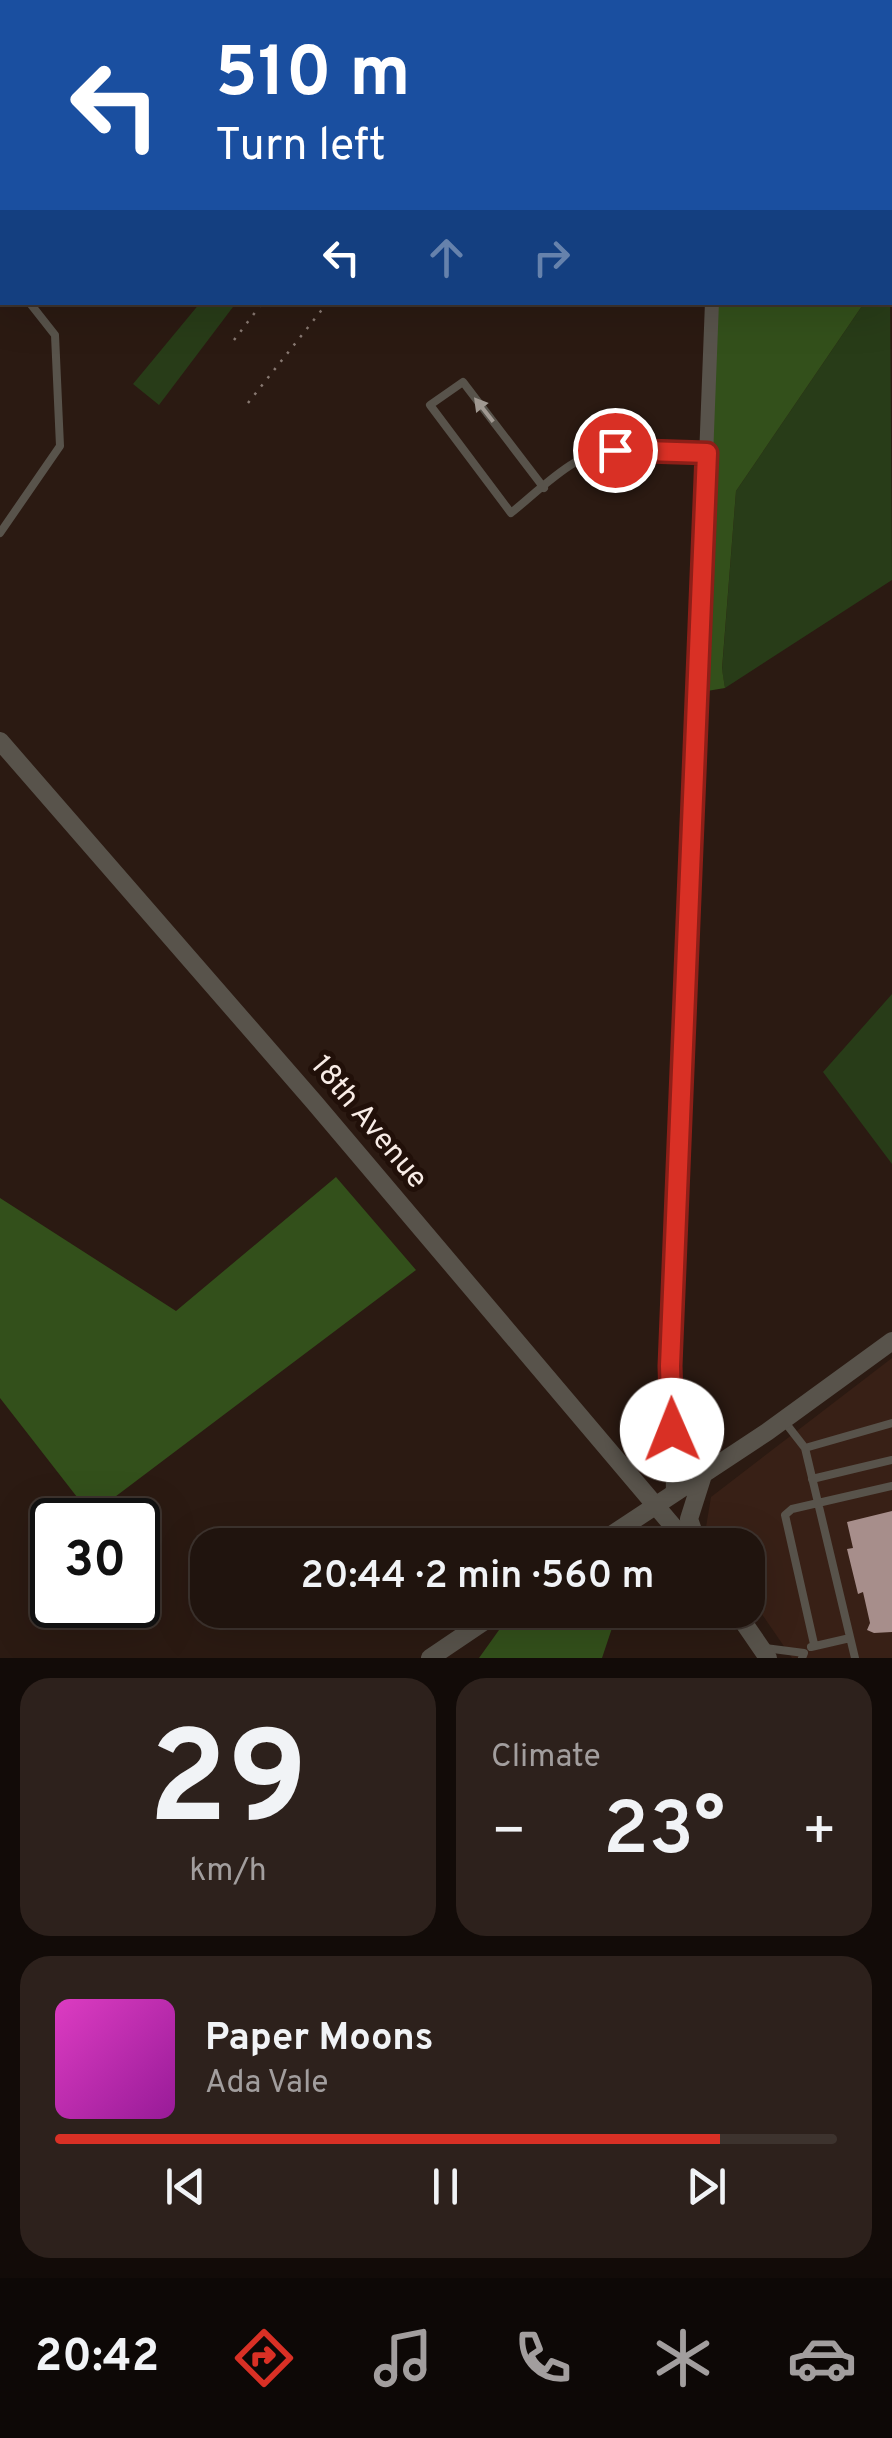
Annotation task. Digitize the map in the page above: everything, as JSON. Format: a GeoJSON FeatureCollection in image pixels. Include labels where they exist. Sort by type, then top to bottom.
{"type":"FeatureCollection","features":[{"type":"Feature","properties":{"kind":"street"},"geometry":{"type":"LineString","coordinates":[[673,1495],[670,1366],[712,305]]}},
{"type":"Feature","properties":{"kind":"street","name":"18th Avenue"},"geometry":{"type":"LineString","coordinates":[[0,741],[314,1102],[675,1528]]}},
{"type":"Feature","properties":{"kind":"street"},"geometry":{"type":"LineString","coordinates":[[621,1528],[704,1475],[892,1341]]}},
{"type":"Feature","properties":{"kind":"street"},"geometry":{"type":"LineString","coordinates":[[692,1528],[689,1518],[704,1475]]}},
{"type":"Feature","properties":{"kind":"street"},"geometry":{"type":"LineString","coordinates":[[430,1658],[474,1628]]}},
{"type":"Feature","properties":{"kind":"street"},"geometry":{"type":"LineString","coordinates":[[747,1628],[764,1652]]}},
{"type":"Feature","properties":{"kind":"lane"},"geometry":{"type":"LineString","coordinates":[[0,533],[60,446],[55,335],[31,305]]}},
{"type":"Feature","properties":{"kind":"lane"},"geometry":{"type":"LineString","coordinates":[[544,488],[463,382],[430,405],[511,512],[544,488],[575,462],[615,450],[707,453]]}},
{"type":"Feature","properties":{"kind":"lane"},"geometry":{"type":"LineString","coordinates":[[783,1420],[805,1448],[855,1658]]}},
{"type":"Feature","properties":{"kind":"lane"},"geometry":{"type":"LineString","coordinates":[[805,1448],[892,1423]]}},
{"type":"Feature","properties":{"kind":"lane"},"geometry":{"type":"LineString","coordinates":[[812,1478],[892,1460]]}},
{"type":"Feature","properties":{"kind":"lane"},"geometry":{"type":"LineString","coordinates":[[814,1644],[784,1520],[792,1509],[892,1486]]}},
{"type":"Feature","properties":{"kind":"lane"},"geometry":{"type":"LineString","coordinates":[[764,1652],[803,1655],[814,1644],[850,1638]]}},
{"type":"Feature","properties":{"kind":"path"},"geometry":{"type":"LineString","coordinates":[[234,340],[261,305]]}},
{"type":"Feature","properties":{"kind":"path"},"geometry":{"type":"LineString","coordinates":[[248,404],[326,305]]}},
{"type":"Feature","properties":{"kind":"shaded area"},"geometry":{"type":"Polygon","coordinates":[[[892,1358],[892,1658],[792,1658],[765,1619],[765,1528],[706,1528],[711,1497],[892,1358]]]}},
{"type":"Feature","properties":{"kind":"green space"},"geometry":{"type":"Polygon","coordinates":[[[198,305],[234,305],[159,405],[133,384],[198,305]]]}},
{"type":"Feature","properties":{"kind":"green space"},"geometry":{"type":"Polygon","coordinates":[[[709,305],[863,305],[736,491],[722,669],[725,688],[695,693],[709,305]]]}},
{"type":"Feature","properties":{"kind":"green space"},"geometry":{"type":"Polygon","coordinates":[[[863,305],[890,305],[892,580],[725,688],[722,670],[736,491],[863,305]]]}},
{"type":"Feature","properties":{"kind":"green space"},"geometry":{"type":"Polygon","coordinates":[[[892,994],[892,1164],[823,1072],[892,994]]]}},
{"type":"Feature","properties":{"kind":"green space"},"geometry":{"type":"Polygon","coordinates":[[[336,1177],[416,1270],[114,1498],[78,1498],[0,1398],[0,1198],[176,1311],[336,1177]]]}},
{"type":"Feature","properties":{"kind":"green space"},"geometry":{"type":"Polygon","coordinates":[[[500,1628],[612,1628],[602,1658],[479,1658],[500,1628]]]}},
{"type":"Feature","properties":{"kind":"building"},"geometry":{"type":"Polygon","coordinates":[[[892,1511],[892,1632],[874,1633],[867,1630],[870,1623],[863,1592],[858,1594],[847,1549],[853,1548],[847,1522],[892,1511]]]}},
{"type":"Feature","properties":{"kind":"route"},"geometry":{"type":"LineString","coordinates":[[615,450],[707,453],[670,1366],[672,1430]]}}]}
